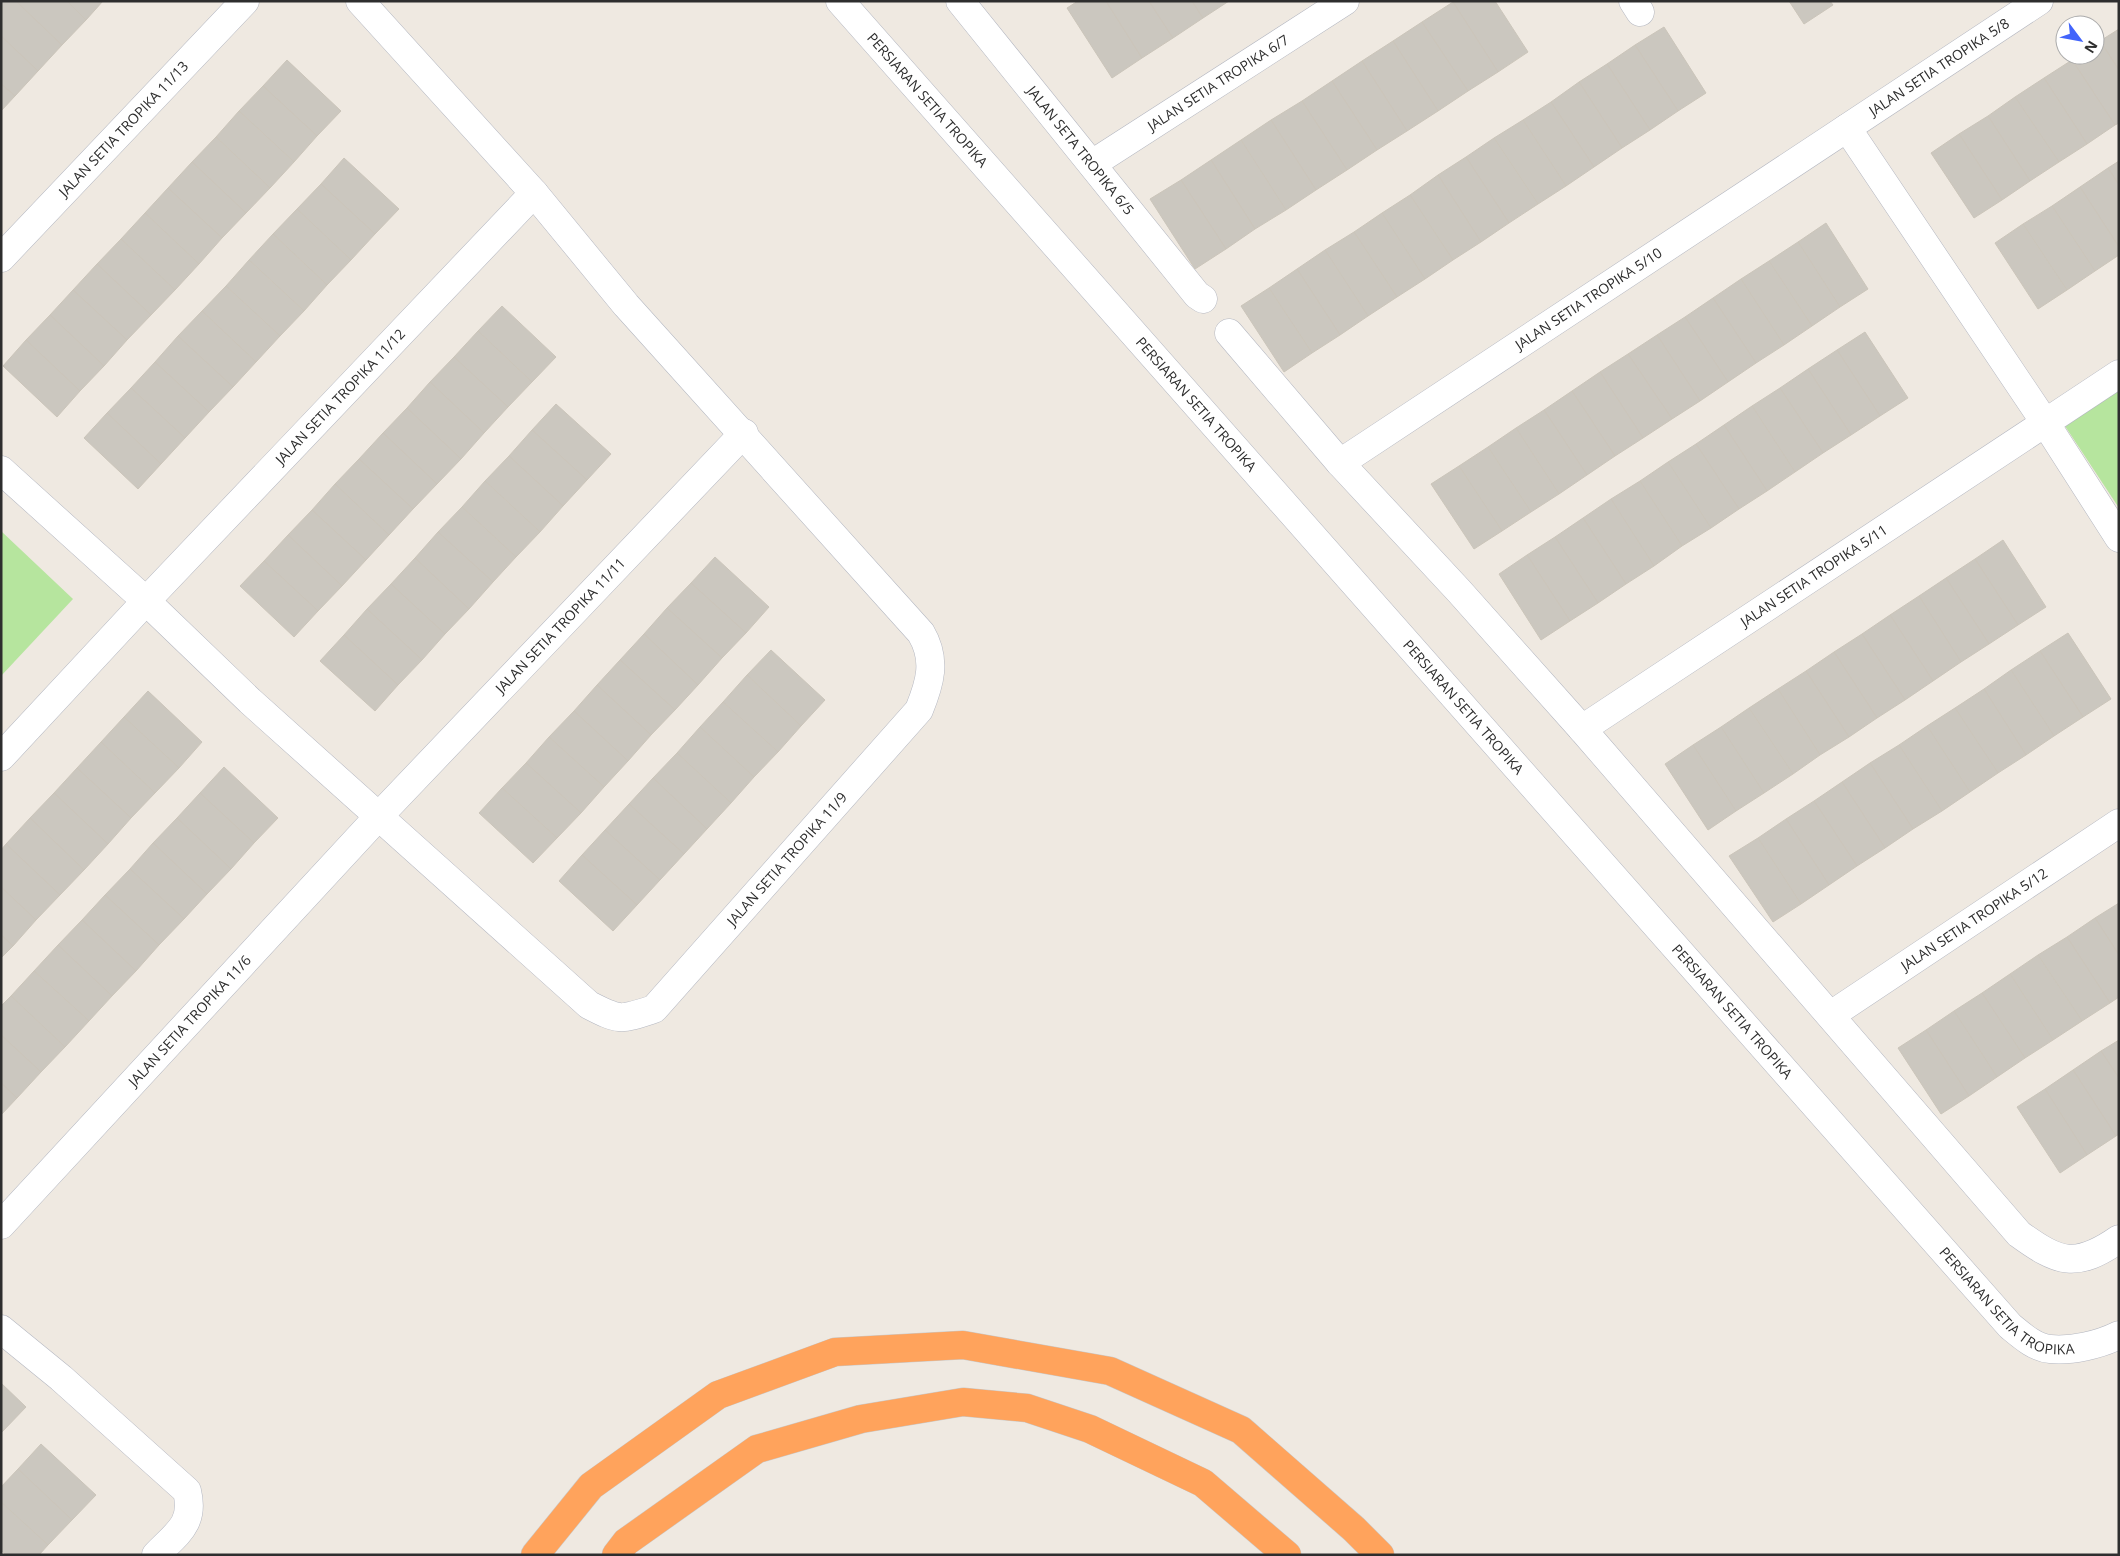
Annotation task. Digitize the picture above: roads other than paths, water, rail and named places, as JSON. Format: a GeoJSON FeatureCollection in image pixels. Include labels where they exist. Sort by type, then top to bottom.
{"type":"FeatureCollection","features":[{"type":"Feature","properties":{"kind":"highway"},"geometry":{"type":"LineString","coordinates":[[535,1555],[591,1486],[718,1394],[835,1352],[964,1345],[1110,1371],[1241,1430],[1354,1529],[1380,1555]]}},
{"type":"Feature","properties":{"kind":"highway"},"geometry":{"type":"LineString","coordinates":[[616,1555],[626,1542],[757,1449],[861,1419],[964,1402],[1027,1408],[1090,1429],[1203,1483],[1287,1555]]}},
{"type":"Feature","properties":{"kind":"street","name":"JALAN SETIA TROPIKA 11/13"},"geometry":{"type":"LineString","coordinates":[[1,258],[245,1]]}},
{"type":"Feature","properties":{"kind":"street"},"geometry":{"type":"LineString","coordinates":[[360,1],[534,193],[626,305],[744,433]]}},
{"type":"Feature","properties":{"kind":"street","name":"PERSIARAN SETIA TROPIKA"},"geometry":{"type":"LineString","coordinates":[[840,1],[2010,1326],[2028,1340],[2049,1349],[2103,1343],[2119,1335]]}},
{"type":"Feature","properties":{"kind":"street","name":"JALAN SETA TROPIKA 6/5"},"geometry":{"type":"LineString","coordinates":[[960,1],[1197,295],[1203,299]]}},
{"type":"Feature","properties":{"kind":"street","name":"JALAN SETIA TROPIKA 6/7"},"geometry":{"type":"LineString","coordinates":[[1092,164],[1345,1]]}},
{"type":"Feature","properties":{"kind":"street","name":"JALAN SETIA TROPIKA 5/8"},"geometry":{"type":"LineString","coordinates":[[1842,131],[2040,1]]}},
{"type":"Feature","properties":{"kind":"street"},"geometry":{"type":"LineString","coordinates":[[1842,131],[2046,424],[2119,538]]}},
{"type":"Feature","properties":{"kind":"street","name":"JALAN SETIA TROPIKA 5/10"},"geometry":{"type":"LineString","coordinates":[[1340,463],[1842,131]]}},
{"type":"Feature","properties":{"kind":"street","name":"JALAN SETIA TROPIKA 11/12"},"geometry":{"type":"LineString","coordinates":[[1,757],[146,601],[534,193]]}},
{"type":"Feature","properties":{"kind":"street"},"geometry":{"type":"LineString","coordinates":[[1229,333],[1340,463],[1459,591],[1582,730],[2019,1234],[2044,1252],[2064,1259],[2084,1258],[2108,1246]]}},
{"type":"Feature","properties":{"kind":"street","name":"JALAN SETIA TROPIKA 5/11"},"geometry":{"type":"LineString","coordinates":[[1582,730],[2119,374]]}},
{"type":"Feature","properties":{"kind":"street","name":"JALAN SETIA TROPIKA 11/9"},"geometry":{"type":"LineString","coordinates":[[378,817],[588,1005],[615,1018],[632,1017],[654,1009],[919,710],[930,681],[931,664],[928,646],[921,633],[744,433]]}},
{"type":"Feature","properties":{"kind":"street","name":"JALAN SETIA TROPIKA 11/11"},"geometry":{"type":"LineString","coordinates":[[378,817],[744,433]]}},
{"type":"Feature","properties":{"kind":"street"},"geometry":{"type":"LineString","coordinates":[[1,470],[146,601],[250,701],[378,817]]}},
{"type":"Feature","properties":{"kind":"street","name":"JALAN SETIA TROPIKA 11/6"},"geometry":{"type":"LineString","coordinates":[[1,1225],[378,817]]}},
{"type":"Feature","properties":{"kind":"street","name":"JALAN SETIA TROPIKA 5/12"},"geometry":{"type":"LineString","coordinates":[[1831,1015],[2119,823]]}},
{"type":"Feature","properties":{"kind":"street"},"geometry":{"type":"LineString","coordinates":[[1,1329],[61,1378],[188,1492],[191,1506],[188,1521],[156,1555]]}}]}
